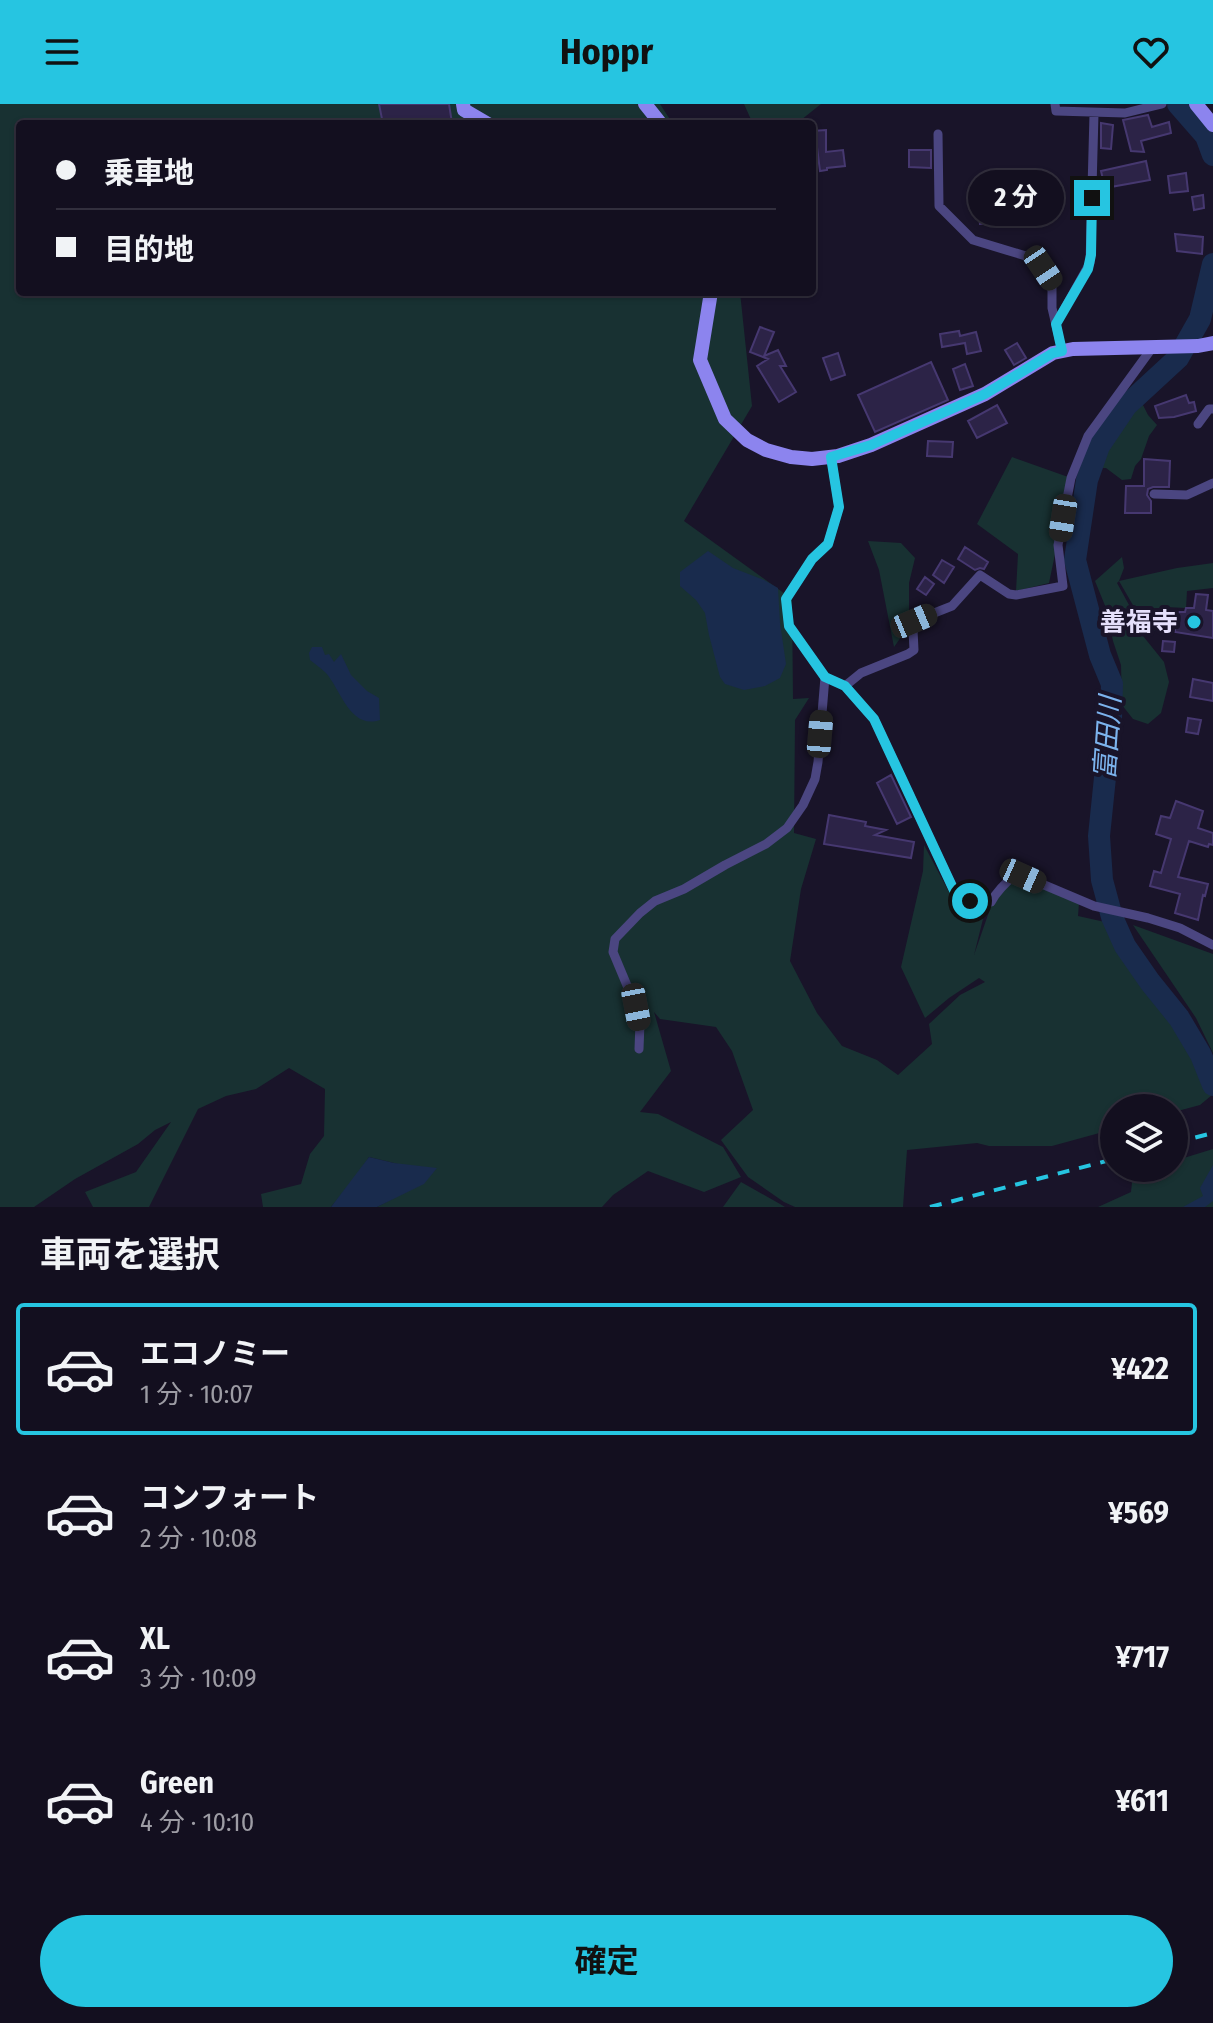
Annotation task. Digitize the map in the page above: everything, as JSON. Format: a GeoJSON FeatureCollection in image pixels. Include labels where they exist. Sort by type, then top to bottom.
{"type":"FeatureCollection","features":[{"type":"Feature","properties":{"kind":"street"},"geometry":{"type":"LineString","coordinates":[[463,104],[464,110],[481,120]]}},
{"type":"Feature","properties":{"kind":"street"},"geometry":{"type":"LineString","coordinates":[[645,104],[658,120]]}},
{"type":"Feature","properties":{"kind":"street"},"geometry":{"type":"LineString","coordinates":[[1055,104],[1056,111],[1094,114],[1125,113],[1162,104]]}},
{"type":"Feature","properties":{"kind":"street"},"geometry":{"type":"LineString","coordinates":[[1196,104],[1211,121]]}},
{"type":"Feature","properties":{"kind":"street"},"geometry":{"type":"LineString","coordinates":[[1056,324],[1090,263],[1094,114]]}},
{"type":"Feature","properties":{"kind":"street"},"geometry":{"type":"LineString","coordinates":[[938,134],[939,206],[973,240],[1029,257],[1043,268],[1052,282],[1052,308],[1062,351]]}},
{"type":"Feature","properties":{"kind":"street"},"geometry":{"type":"LineString","coordinates":[[710,296],[700,360],[725,419],[747,440],[766,450],[791,457],[831,457],[871,445],[985,394],[1053,353],[1073,349],[1206,344]]}},
{"type":"Feature","properties":{"kind":"street"},"geometry":{"type":"LineString","coordinates":[[845,686],[861,673],[914,650],[914,621],[952,606],[980,575],[1009,594],[1016,595],[1063,586],[1058,545],[1071,478],[1088,436],[1152,348]]}},
{"type":"Feature","properties":{"kind":"street"},"geometry":{"type":"LineString","coordinates":[[1198,424],[1209,409],[1213,409]]}},
{"type":"Feature","properties":{"kind":"street"},"geometry":{"type":"LineString","coordinates":[[831,457],[839,507],[828,544],[812,559],[786,599],[789,626],[825,677],[845,686],[874,719],[958,899],[991,902],[998,890],[1015,875],[1023,876],[1094,906],[1180,928],[1213,945]]}},
{"type":"Feature","properties":{"kind":"street"},"geometry":{"type":"LineString","coordinates":[[1154,494],[1187,495],[1213,483]]}},
{"type":"Feature","properties":{"kind":"street"},"geometry":{"type":"LineString","coordinates":[[639,1049],[640,1023],[613,952],[615,939],[655,901],[684,889],[766,844],[787,828],[803,805],[815,779],[825,677]]}},
{"type":"Feature","properties":{"kind":"green space"},"geometry":{"type":"Polygon","coordinates":[[[0,104],[660,104],[670,120],[16,120],[16,296],[740,296],[752,406],[684,521],[792,599],[793,699],[809,698],[795,720],[794,833],[816,839],[801,889],[790,961],[817,1013],[842,1046],[877,1060],[898,1075],[932,1044],[929,1024],[960,995],[985,982],[979,978],[925,1018],[901,967],[923,871],[924,845],[949,892],[972,902],[987,903],[974,955],[991,906],[1004,884],[1025,881],[1079,903],[1078,916],[1105,922],[1139,977],[1160,994],[1180,1031],[1201,1055],[1212,1095],[1200,1105],[1188,1108],[1188,1094],[1100,1094],[1100,1133],[1052,1146],[989,1146],[977,1143],[907,1150],[903,1207],[795,1207],[748,1177],[721,1140],[753,1110],[732,1051],[716,1027],[660,1019],[654,1012],[671,1071],[640,1112],[658,1114],[723,1147],[741,1177],[704,1192],[648,1171],[613,1195],[602,1207],[377,1207],[392,1199],[402,1165],[369,1157],[331,1207],[263,1207],[261,1194],[301,1184],[310,1154],[324,1136],[325,1089],[289,1068],[256,1089],[226,1096],[198,1109],[149,1207],[93,1207],[85,1192],[136,1172],[171,1122],[34,1207],[0,1207],[0,104]]]}},
{"type":"Feature","properties":{"kind":"green space"},"geometry":{"type":"Polygon","coordinates":[[[744,104],[821,104],[801,120],[751,120],[744,104]]]}},
{"type":"Feature","properties":{"kind":"green space"},"geometry":{"type":"Polygon","coordinates":[[[1141,401],[1157,425],[1149,436],[1131,479],[1122,480],[1106,468],[1098,468],[1107,444],[1132,404],[1141,401]]]}},
{"type":"Feature","properties":{"kind":"green space"},"geometry":{"type":"Polygon","coordinates":[[[1012,457],[1071,478],[1049,583],[1016,591],[1018,554],[977,524],[1012,457]]]}},
{"type":"Feature","properties":{"kind":"green space"},"geometry":{"type":"Polygon","coordinates":[[[868,541],[901,543],[915,558],[909,583],[909,626],[894,647],[879,570],[868,541]]]}},
{"type":"Feature","properties":{"kind":"green space"},"geometry":{"type":"Polygon","coordinates":[[[1122,557],[1124,568],[1117,583],[1140,625],[1139,631],[1164,662],[1169,682],[1161,713],[1148,724],[1133,719],[1122,705],[1121,665],[1106,608],[1095,581],[1122,557]]]}},
{"type":"Feature","properties":{"kind":"green space"},"geometry":{"type":"Polygon","coordinates":[[[1213,563],[1213,588],[1187,591],[1186,608],[1166,607],[1162,634],[1145,626],[1119,581],[1213,563]]]}},
{"type":"Feature","properties":{"kind":"green space"},"geometry":{"type":"Polygon","coordinates":[[[1133,925],[1213,954],[1213,1053],[1196,1018],[1133,925]]]}},
{"type":"Feature","properties":{"kind":"green space"},"geometry":{"type":"Polygon","coordinates":[[[1213,1149],[1213,1207],[1098,1207],[1131,1192],[1132,1182],[1188,1182],[1188,1157],[1213,1149]]]}},
{"type":"Feature","properties":{"kind":"green space"},"geometry":{"type":"Polygon","coordinates":[[[741,1182],[780,1204],[785,1207],[723,1207],[741,1182]]]}},
{"type":"Feature","properties":{"kind":"water"},"geometry":{"type":"Polygon","coordinates":[[[708,551],[733,568],[778,588],[786,664],[780,678],[765,686],[744,690],[725,684],[720,677],[705,613],[680,586],[680,572],[708,551]]]}},
{"type":"Feature","properties":{"kind":"water"},"geometry":{"type":"Polygon","coordinates":[[[312,647],[322,647],[325,655],[329,654],[334,662],[341,654],[351,675],[379,698],[380,720],[370,722],[361,719],[347,707],[326,673],[310,660],[312,647]]]}},
{"type":"Feature","properties":{"kind":"water"},"geometry":{"type":"Polygon","coordinates":[[[369,1157],[437,1168],[424,1184],[377,1207],[331,1207],[369,1157]]]}},
{"type":"Feature","properties":{"kind":"water"},"geometry":{"type":"Polygon","coordinates":[[[1213,1165],[1213,1201],[1205,1207],[1183,1207],[1203,1196],[1200,1188],[1213,1165]]]}},
{"type":"Feature","properties":{"kind":"building"},"geometry":{"type":"Polygon","coordinates":[[[379,104],[449,104],[452,120],[382,120],[379,104]]]}},
{"type":"Feature","properties":{"kind":"building"},"geometry":{"type":"Polygon","coordinates":[[[1148,115],[1152,127],[1169,122],[1171,133],[1141,141],[1144,152],[1131,151],[1123,120],[1148,115]]]}},
{"type":"Feature","properties":{"kind":"building"},"geometry":{"type":"Polygon","coordinates":[[[1101,123],[1113,125],[1111,149],[1101,148],[1101,123]]]}},
{"type":"Feature","properties":{"kind":"building"},"geometry":{"type":"Polygon","coordinates":[[[826,130],[826,152],[843,150],[845,166],[820,171],[816,131],[826,130]]]}},
{"type":"Feature","properties":{"kind":"building"},"geometry":{"type":"Polygon","coordinates":[[[909,150],[931,150],[931,168],[909,167],[909,150]]]}},
{"type":"Feature","properties":{"kind":"building"},"geometry":{"type":"Polygon","coordinates":[[[1146,161],[1150,180],[1105,188],[1101,171],[1146,161]]]}},
{"type":"Feature","properties":{"kind":"building"},"geometry":{"type":"Polygon","coordinates":[[[1186,173],[1188,191],[1170,193],[1168,176],[1186,173]]]}},
{"type":"Feature","properties":{"kind":"building"},"geometry":{"type":"Polygon","coordinates":[[[1203,195],[1204,208],[1194,210],[1192,197],[1203,195]]]}},
{"type":"Feature","properties":{"kind":"building"},"geometry":{"type":"Polygon","coordinates":[[[997,206],[999,222],[980,224],[978,207],[997,206]]]}},
{"type":"Feature","properties":{"kind":"building"},"geometry":{"type":"Polygon","coordinates":[[[1175,234],[1203,237],[1202,254],[1177,251],[1175,234]]]}},
{"type":"Feature","properties":{"kind":"building"},"geometry":{"type":"Polygon","coordinates":[[[760,327],[774,332],[764,356],[778,350],[786,366],[780,366],[796,392],[779,402],[757,366],[768,359],[750,352],[760,327]]]}},
{"type":"Feature","properties":{"kind":"building"},"geometry":{"type":"Polygon","coordinates":[[[959,331],[960,336],[976,332],[981,351],[967,354],[965,343],[942,347],[940,334],[959,331]]]}},
{"type":"Feature","properties":{"kind":"building"},"geometry":{"type":"Polygon","coordinates":[[[1017,343],[1026,358],[1014,365],[1005,350],[1017,343]]]}},
{"type":"Feature","properties":{"kind":"building"},"geometry":{"type":"Polygon","coordinates":[[[838,353],[845,375],[831,380],[823,358],[838,353]]]}},
{"type":"Feature","properties":{"kind":"building"},"geometry":{"type":"Polygon","coordinates":[[[931,362],[948,400],[875,432],[858,395],[931,362]]]}},
{"type":"Feature","properties":{"kind":"building"},"geometry":{"type":"Polygon","coordinates":[[[965,364],[973,386],[960,390],[953,369],[965,364]]]}},
{"type":"Feature","properties":{"kind":"building"},"geometry":{"type":"Polygon","coordinates":[[[1186,395],[1189,403],[1194,402],[1196,411],[1159,418],[1155,406],[1186,395]]]}},
{"type":"Feature","properties":{"kind":"building"},"geometry":{"type":"Polygon","coordinates":[[[997,405],[1007,423],[977,438],[968,421],[997,405]]]}},
{"type":"Feature","properties":{"kind":"building"},"geometry":{"type":"Polygon","coordinates":[[[928,441],[953,442],[952,457],[927,456],[928,441]]]}},
{"type":"Feature","properties":{"kind":"building"},"geometry":{"type":"Polygon","coordinates":[[[1144,459],[1170,461],[1169,487],[1148,489],[1151,513],[1125,513],[1126,486],[1144,486],[1144,459]]]}},
{"type":"Feature","properties":{"kind":"building"},"geometry":{"type":"Polygon","coordinates":[[[965,547],[988,562],[984,569],[975,570],[958,559],[965,547]]]}},
{"type":"Feature","properties":{"kind":"building"},"geometry":{"type":"Polygon","coordinates":[[[942,560],[954,567],[944,583],[933,575],[942,560]]]}},
{"type":"Feature","properties":{"kind":"building"},"geometry":{"type":"Polygon","coordinates":[[[925,577],[934,584],[926,595],[917,589],[925,577]]]}},
{"type":"Feature","properties":{"kind":"building","name":"善福寺"},"geometry":{"type":"Polygon","coordinates":[[[1196,594],[1208,595],[1206,610],[1213,611],[1213,638],[1175,632],[1176,612],[1194,608],[1196,594]]]}},
{"type":"Feature","properties":{"kind":"building"},"geometry":{"type":"Polygon","coordinates":[[[1163,641],[1175,642],[1174,652],[1162,651],[1163,641]]]}},
{"type":"Feature","properties":{"kind":"building"},"geometry":{"type":"Polygon","coordinates":[[[1193,679],[1213,683],[1213,701],[1190,697],[1193,679]]]}},
{"type":"Feature","properties":{"kind":"building"},"geometry":{"type":"Polygon","coordinates":[[[1188,718],[1201,720],[1198,734],[1186,732],[1188,718]]]}},
{"type":"Feature","properties":{"kind":"building"},"geometry":{"type":"Polygon","coordinates":[[[891,775],[911,817],[897,824],[877,783],[891,775]]]}},
{"type":"Feature","properties":{"kind":"building"},"geometry":{"type":"Polygon","coordinates":[[[1176,801],[1203,811],[1198,828],[1213,833],[1213,845],[1209,844],[1208,847],[1189,841],[1178,877],[1208,884],[1198,920],[1175,913],[1180,894],[1150,886],[1154,871],[1161,873],[1171,839],[1156,834],[1161,816],[1170,818],[1176,801]]]}},
{"type":"Feature","properties":{"kind":"building"},"geometry":{"type":"Polygon","coordinates":[[[829,815],[866,822],[865,826],[886,830],[875,835],[914,842],[911,858],[824,844],[829,815]]]}},
{"type":"Feature","properties":{"kind":"waterway","name":"富田川"},"geometry":{"type":"LineString","coordinates":[[1178,104],[1206,136],[1213,155]]}},
{"type":"Feature","properties":{"kind":"waterway","name":"富田川"},"geometry":{"type":"LineString","coordinates":[[1206,136],[1213,134]]}},
{"type":"Feature","properties":{"kind":"waterway","name":"富田川"},"geometry":{"type":"LineString","coordinates":[[1213,264],[1200,319],[1178,358],[1126,406],[1099,446],[1087,480],[1075,560],[1100,655],[1112,684],[1099,836],[1102,880],[1112,917],[1125,946],[1179,1018],[1201,1055],[1213,1085]]}},
{"type":"Feature","properties":{"kind":"railway"},"geometry":{"type":"LineString","coordinates":[[1188,1139],[1213,1133]]}},
{"type":"Feature","properties":{"kind":"railway"},"geometry":{"type":"LineString","coordinates":[[930,1207],[1100,1163]]}},
{"type":"Feature","properties":{"kind":"place","name":"善福寺"},"geometry":{"type":"Point","coordinates":[1194,622]}},
{"type":"Feature","properties":{"kind":"route"},"geometry":{"type":"LineString","coordinates":[[970,901],[958,899],[874,719],[845,686],[825,677],[806,652],[789,626],[786,599],[812,559],[828,544],[839,507],[831,457],[871,445],[985,394],[1053,353],[1062,351],[1056,324],[1088,269],[1092,198]]}}]}
